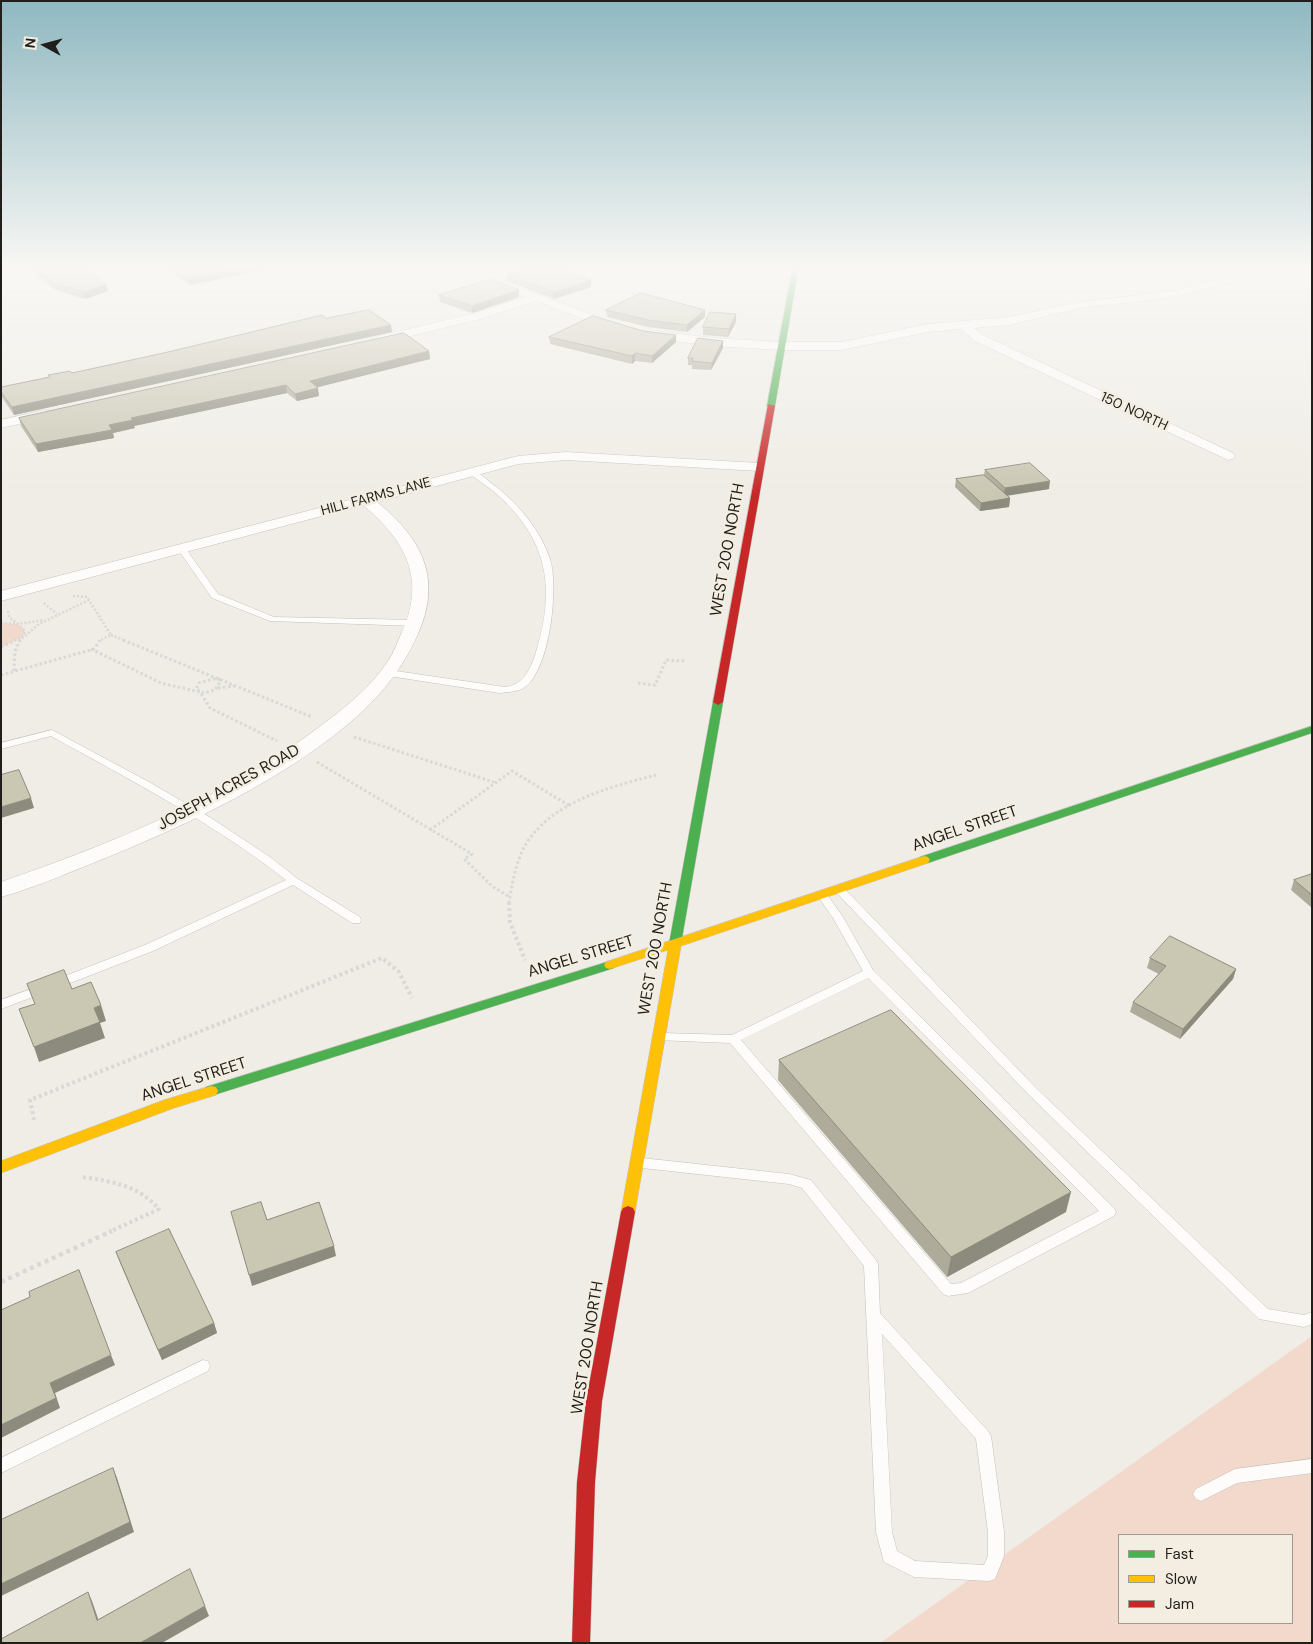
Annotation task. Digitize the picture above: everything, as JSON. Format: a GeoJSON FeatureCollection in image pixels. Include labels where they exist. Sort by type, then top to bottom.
{"type":"FeatureCollection","features":[{"type":"Feature","properties":{"kind":"main road","name":"WEST 200 NORTH"},"geometry":{"type":"LineString","coordinates":[[581,1643],[586,1482],[594,1401],[657,1037],[782,342]]}},
{"type":"Feature","properties":{"kind":"main road","name":"ANGEL STREET"},"geometry":{"type":"LineString","coordinates":[[1,1167],[169,1104],[674,945],[1312,729]]}},
{"type":"Feature","properties":{"kind":"street"},"geometry":{"type":"LineString","coordinates":[[364,344],[373,342]]}},
{"type":"Feature","properties":{"kind":"street"},"geometry":{"type":"LineString","coordinates":[[712,342],[781,346],[842,346],[862,342]]}},
{"type":"Feature","properties":{"kind":"street","name":"150 NORTH"},"geometry":{"type":"LineString","coordinates":[[987,342],[1228,456]]}},
{"type":"Feature","properties":{"kind":"street"},"geometry":{"type":"LineString","coordinates":[[1,424],[58,411]]}},
{"type":"Feature","properties":{"kind":"street","name":"HILL FARMS LANE"},"geometry":{"type":"LineString","coordinates":[[4,601],[181,548],[518,460],[566,456],[759,467]]}},
{"type":"Feature","properties":{"kind":"street","name":"JOSEPH ACRES ROAD"},"geometry":{"type":"LineString","coordinates":[[1,890],[95,855],[193,811],[255,778],[311,743],[355,708],[390,673],[406,648],[416,623],[422,597],[419,571],[411,549],[399,530],[366,500]]}},
{"type":"Feature","properties":{"kind":"lane"},"geometry":{"type":"LineString","coordinates":[[390,673],[499,690],[510,690],[524,684],[532,673],[545,634],[550,608],[546,560],[531,532],[505,498],[472,472]]}},
{"type":"Feature","properties":{"kind":"lane"},"geometry":{"type":"LineString","coordinates":[[181,548],[216,596],[273,619],[416,623]]}},
{"type":"Feature","properties":{"kind":"lane"},"geometry":{"type":"LineString","coordinates":[[1,746],[52,733],[193,811],[266,858],[294,881],[356,920]]}},
{"type":"Feature","properties":{"kind":"lane"},"geometry":{"type":"LineString","coordinates":[[1,1005],[149,948],[294,881]]}},
{"type":"Feature","properties":{"kind":"lane"},"geometry":{"type":"LineString","coordinates":[[839,889],[1033,1092],[1264,1315],[1304,1321],[1312,1318]]}},
{"type":"Feature","properties":{"kind":"lane"},"geometry":{"type":"LineString","coordinates":[[733,1039],[948,1290],[963,1289],[1109,1212],[869,973],[838,917],[822,895]]}},
{"type":"Feature","properties":{"kind":"lane"},"geometry":{"type":"LineString","coordinates":[[657,1037],[733,1039],[869,973]]}},
{"type":"Feature","properties":{"kind":"lane"},"geometry":{"type":"LineString","coordinates":[[636,1162],[789,1179],[806,1184],[871,1264],[876,1318],[884,1532],[890,1556],[914,1569],[989,1573],[996,1556],[996,1532],[983,1436],[876,1318]]}},
{"type":"Feature","properties":{"kind":"lane"},"geometry":{"type":"LineString","coordinates":[[1,1466],[203,1366]]}},
{"type":"Feature","properties":{"kind":"lane"},"geometry":{"type":"LineString","coordinates":[[1201,1494],[1234,1476],[1312,1466]]}},
{"type":"Feature","properties":{"kind":"path"},"geometry":{"type":"LineString","coordinates":[[68,590],[73,596],[86,597],[89,600],[111,635],[315,719]]}},
{"type":"Feature","properties":{"kind":"path"},"geometry":{"type":"LineString","coordinates":[[1,647],[22,637],[58,614],[89,600]]}},
{"type":"Feature","properties":{"kind":"path"},"geometry":{"type":"LineString","coordinates":[[4,601],[10,617],[25,631],[14,655],[14,671]]}},
{"type":"Feature","properties":{"kind":"path"},"geometry":{"type":"LineString","coordinates":[[42,603],[58,614]]}},
{"type":"Feature","properties":{"kind":"path"},"geometry":{"type":"LineString","coordinates":[[2,623],[10,617]]}},
{"type":"Feature","properties":{"kind":"path"},"geometry":{"type":"LineString","coordinates":[[2,623],[18,624],[47,620]]}},
{"type":"Feature","properties":{"kind":"path"},"geometry":{"type":"LineString","coordinates":[[1,675],[94,649],[100,640],[111,635]]}},
{"type":"Feature","properties":{"kind":"path"},"geometry":{"type":"LineString","coordinates":[[92,649],[161,683],[200,692],[234,686]]}},
{"type":"Feature","properties":{"kind":"path"},"geometry":{"type":"LineString","coordinates":[[638,683],[655,685],[666,660],[686,661]]}},
{"type":"Feature","properties":{"kind":"path"},"geometry":{"type":"LineString","coordinates":[[202,682],[203,672]]}},
{"type":"Feature","properties":{"kind":"path"},"geometry":{"type":"LineString","coordinates":[[184,687],[219,679]]}},
{"type":"Feature","properties":{"kind":"path"},"geometry":{"type":"LineString","coordinates":[[218,688],[219,679]]}},
{"type":"Feature","properties":{"kind":"path"},"geometry":{"type":"LineString","coordinates":[[197,685],[196,689],[206,699],[210,708],[281,743]]}},
{"type":"Feature","properties":{"kind":"path"},"geometry":{"type":"LineString","coordinates":[[206,699],[208,692]]}},
{"type":"Feature","properties":{"kind":"path"},"geometry":{"type":"LineString","coordinates":[[354,737],[495,782]]}},
{"type":"Feature","properties":{"kind":"path"},"geometry":{"type":"LineString","coordinates":[[316,761],[472,854],[464,859],[493,887],[510,897]]}},
{"type":"Feature","properties":{"kind":"path"},"geometry":{"type":"LineString","coordinates":[[430,830],[512,771],[570,806]]}},
{"type":"Feature","properties":{"kind":"path"},"geometry":{"type":"LineString","coordinates":[[525,960],[509,917],[510,897],[518,863],[528,840],[556,814],[570,806],[616,785],[656,775]]}},
{"type":"Feature","properties":{"kind":"path"},"geometry":{"type":"LineString","coordinates":[[34,1120],[30,1100],[382,958],[399,972],[412,998]]}},
{"type":"Feature","properties":{"kind":"path"},"geometry":{"type":"LineString","coordinates":[[1,1282],[159,1209],[148,1194],[122,1183],[83,1177]]}},
{"type":"Feature","properties":{"kind":"shaded area"},"geometry":{"type":"Polygon","coordinates":[[[1,623],[18,624],[25,631],[22,637],[1,647],[1,623]]]}},
{"type":"Feature","properties":{"kind":"shaded area"},"geometry":{"type":"Polygon","coordinates":[[[1312,1336],[1312,1643],[880,1643],[1312,1336]]]}},
{"type":"Feature","properties":{"kind":"building"},"geometry":{"type":"Polygon","coordinates":[[[211,342],[314,342],[12,407],[1,392],[1,387],[50,377],[48,375],[70,371],[72,373],[211,342]]]}},
{"type":"Feature","properties":{"kind":"building"},"geometry":{"type":"Polygon","coordinates":[[[365,342],[416,342],[429,351],[310,381],[318,388],[295,394],[286,385],[131,418],[133,420],[109,425],[112,430],[36,444],[19,418],[365,342]]]}},
{"type":"Feature","properties":{"kind":"building"},"geometry":{"type":"Polygon","coordinates":[[[570,342],[668,342],[652,356],[635,353],[632,356],[570,342]]]}},
{"type":"Feature","properties":{"kind":"building"},"geometry":{"type":"Polygon","coordinates":[[[696,342],[723,342],[712,363],[692,361],[693,358],[688,358],[696,342]]]}},
{"type":"Feature","properties":{"kind":"building"},"geometry":{"type":"Polygon","coordinates":[[[1030,463],[1050,481],[1005,488],[985,470],[1030,463]]]}},
{"type":"Feature","properties":{"kind":"building"},"geometry":{"type":"Polygon","coordinates":[[[984,475],[1010,498],[981,503],[956,479],[984,475]]]}},
{"type":"Feature","properties":{"kind":"building"},"geometry":{"type":"Polygon","coordinates":[[[19,770],[31,798],[1,807],[1,775],[19,770]]]}},
{"type":"Feature","properties":{"kind":"building"},"geometry":{"type":"Polygon","coordinates":[[[1312,874],[1312,895],[1294,880],[1312,874]]]}},
{"type":"Feature","properties":{"kind":"building"},"geometry":{"type":"Polygon","coordinates":[[[1170,936],[1236,969],[1183,1029],[1133,1002],[1166,966],[1150,958],[1170,936]]]}},
{"type":"Feature","properties":{"kind":"building"},"geometry":{"type":"Polygon","coordinates":[[[64,970],[72,989],[91,982],[101,1005],[94,1008],[100,1022],[34,1047],[19,1009],[35,1004],[27,984],[64,970]]]}},
{"type":"Feature","properties":{"kind":"building"},"geometry":{"type":"Polygon","coordinates":[[[891,1010],[1071,1192],[951,1257],[779,1060],[891,1010]]]}},
{"type":"Feature","properties":{"kind":"building"},"geometry":{"type":"Polygon","coordinates":[[[261,1202],[267,1220],[319,1202],[334,1246],[249,1275],[231,1212],[261,1202]]]}},
{"type":"Feature","properties":{"kind":"building"},"geometry":{"type":"Polygon","coordinates":[[[169,1229],[214,1323],[158,1350],[116,1252],[169,1229]]]}},
{"type":"Feature","properties":{"kind":"building"},"geometry":{"type":"Polygon","coordinates":[[[79,1270],[111,1355],[50,1383],[56,1398],[1,1425],[1,1310],[30,1297],[29,1292],[79,1270]]]}},
{"type":"Feature","properties":{"kind":"building"},"geometry":{"type":"Polygon","coordinates":[[[113,1468],[130,1522],[1,1584],[1,1520],[113,1468]]]}},
{"type":"Feature","properties":{"kind":"building"},"geometry":{"type":"Polygon","coordinates":[[[190,1569],[205,1606],[140,1643],[1,1643],[1,1639],[88,1592],[97,1620],[190,1569]]]}},
{"type":"Feature","properties":{"kind":"traffic: fast"},"geometry":{"type":"LineString","coordinates":[[771,406],[782,342]]}},
{"type":"Feature","properties":{"kind":"traffic: fast"},"geometry":{"type":"LineString","coordinates":[[675,944],[718,702]]}},
{"type":"Feature","properties":{"kind":"traffic: fast"},"geometry":{"type":"LineString","coordinates":[[924,860],[1312,729]]}},
{"type":"Feature","properties":{"kind":"traffic: fast"},"geometry":{"type":"LineString","coordinates":[[211,1091],[610,965]]}},
{"type":"Feature","properties":{"kind":"traffic: slow"},"geometry":{"type":"LineString","coordinates":[[610,965],[924,860]]}},
{"type":"Feature","properties":{"kind":"traffic: slow"},"geometry":{"type":"LineString","coordinates":[[628,1212],[675,944]]}},
{"type":"Feature","properties":{"kind":"traffic: slow"},"geometry":{"type":"LineString","coordinates":[[1,1167],[169,1104],[211,1091]]}},
{"type":"Feature","properties":{"kind":"traffic: jam"},"geometry":{"type":"LineString","coordinates":[[718,702],[771,406]]}},
{"type":"Feature","properties":{"kind":"traffic: jam"},"geometry":{"type":"LineString","coordinates":[[581,1643],[586,1482],[594,1401],[628,1212]]}}]}
